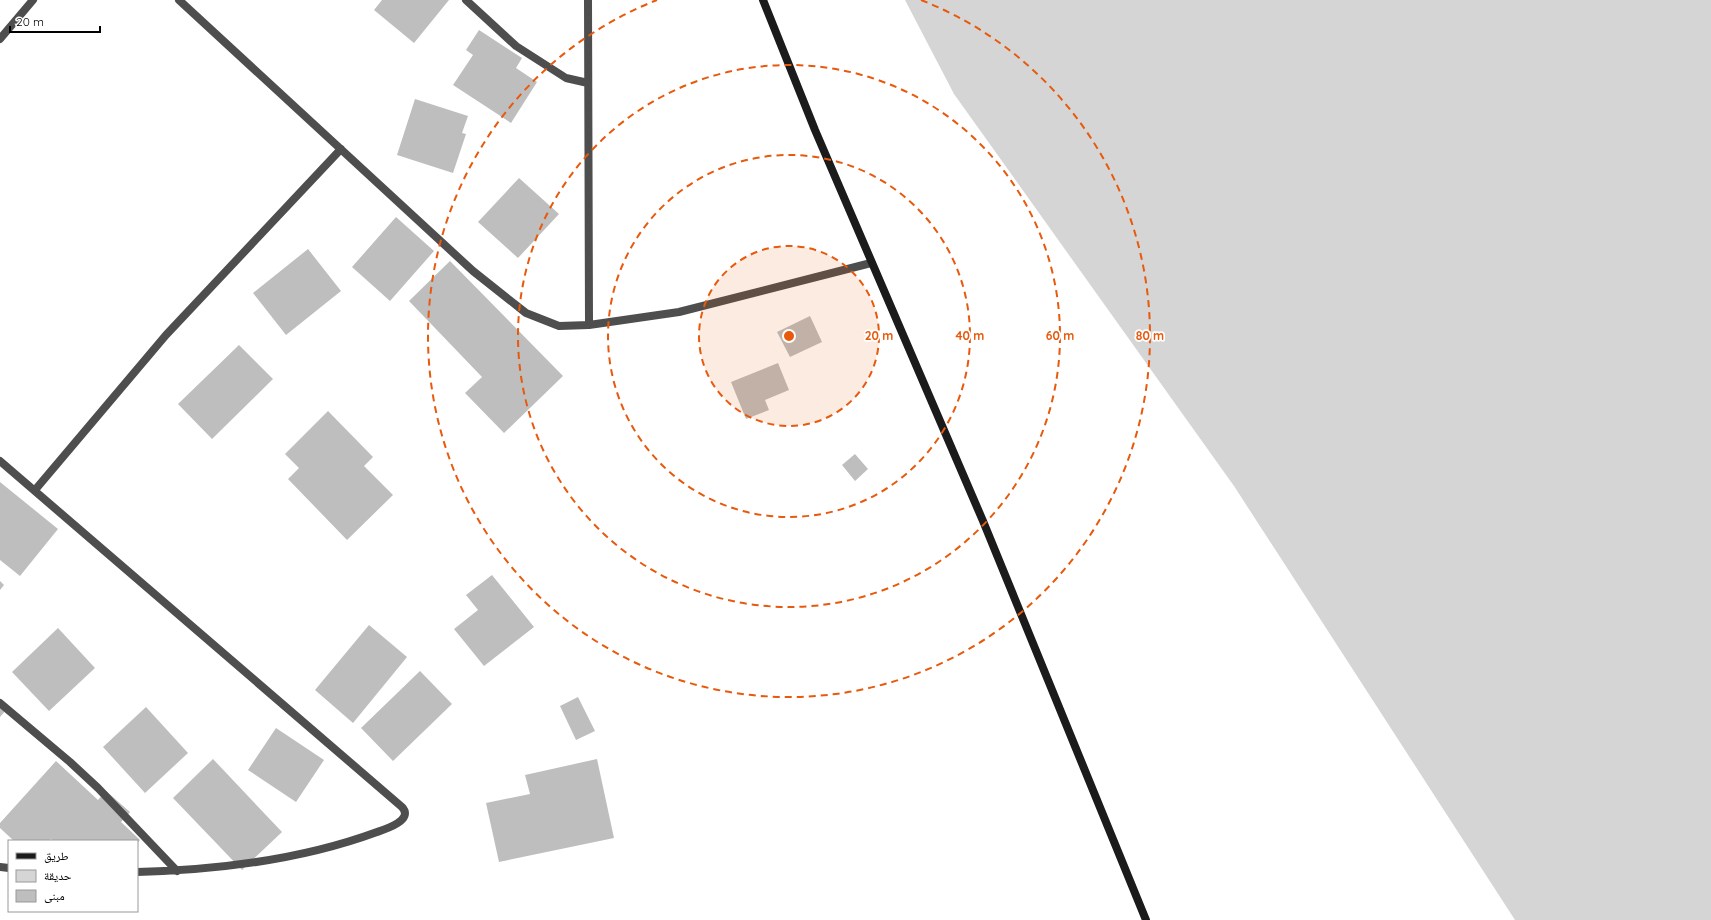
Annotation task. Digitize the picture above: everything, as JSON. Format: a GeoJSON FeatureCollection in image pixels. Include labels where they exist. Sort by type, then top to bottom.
{"type":"FeatureCollection","features":[{"type":"Feature","properties":{"kind":"main road"},"geometry":{"type":"LineString","coordinates":[[763,0],[871,264],[983,521],[1146,920]]}},
{"type":"Feature","properties":{"kind":"street"},"geometry":{"type":"LineString","coordinates":[[0,39],[33,0]]}},
{"type":"Feature","properties":{"kind":"street"},"geometry":{"type":"LineString","coordinates":[[179,0],[473,271],[526,313],[559,326],[589,325],[678,312],[871,264]]}},
{"type":"Feature","properties":{"kind":"street"},"geometry":{"type":"LineString","coordinates":[[466,0],[516,46],[566,78],[588,83]]}},
{"type":"Feature","properties":{"kind":"street"},"geometry":{"type":"LineString","coordinates":[[588,0],[589,325]]}},
{"type":"Feature","properties":{"kind":"street"},"geometry":{"type":"LineString","coordinates":[[35,490],[166,335],[341,149]]}},
{"type":"Feature","properties":{"kind":"street"},"geometry":{"type":"LineString","coordinates":[[0,461],[405,811],[402,819],[393,826],[350,842],[286,857],[236,865],[177,871],[138,872]]}},
{"type":"Feature","properties":{"kind":"street"},"geometry":{"type":"LineString","coordinates":[[0,703],[70,762],[98,788],[177,871]]}},
{"type":"Feature","properties":{"kind":"green space"},"geometry":{"type":"Polygon","coordinates":[[[905,0],[1711,0],[1711,920],[1515,920],[1234,486],[954,94],[905,0]]]}},
{"type":"Feature","properties":{"kind":"building"},"geometry":{"type":"Polygon","coordinates":[[[382,0],[449,0],[414,43],[374,10],[382,0]]]}},
{"type":"Feature","properties":{"kind":"building"},"geometry":{"type":"Polygon","coordinates":[[[479,30],[522,58],[516,68],[537,82],[511,123],[453,85],[473,55],[466,50],[479,30]]]}},
{"type":"Feature","properties":{"kind":"building"},"geometry":{"type":"Polygon","coordinates":[[[415,99],[468,116],[462,133],[466,134],[453,173],[397,155],[415,99]]]}},
{"type":"Feature","properties":{"kind":"building"},"geometry":{"type":"Polygon","coordinates":[[[519,178],[559,214],[518,258],[478,222],[519,178]]]}},
{"type":"Feature","properties":{"kind":"building"},"geometry":{"type":"Polygon","coordinates":[[[396,217],[434,251],[390,301],[352,267],[396,217]]]}},
{"type":"Feature","properties":{"kind":"building"},"geometry":{"type":"Polygon","coordinates":[[[308,249],[341,291],[286,335],[253,293],[308,249]]]}},
{"type":"Feature","properties":{"kind":"building"},"geometry":{"type":"Polygon","coordinates":[[[450,261],[563,376],[504,433],[465,393],[482,377],[409,301],[450,261]]]}},
{"type":"Feature","properties":{"kind":"building"},"geometry":{"type":"Polygon","coordinates":[[[810,316],[822,342],[790,357],[777,332],[810,316]]]}},
{"type":"Feature","properties":{"kind":"building"},"geometry":{"type":"Polygon","coordinates":[[[239,345],[273,379],[212,439],[178,404],[239,345]]]}},
{"type":"Feature","properties":{"kind":"building"},"geometry":{"type":"Polygon","coordinates":[[[778,363],[789,390],[765,400],[769,410],[746,419],[731,382],[778,363]]]}},
{"type":"Feature","properties":{"kind":"building"},"geometry":{"type":"Polygon","coordinates":[[[328,411],[373,457],[364,466],[393,495],[347,540],[288,479],[299,468],[285,454],[328,411]]]}},
{"type":"Feature","properties":{"kind":"building"},"geometry":{"type":"Polygon","coordinates":[[[855,454],[868,469],[855,481],[842,465],[855,454]]]}},
{"type":"Feature","properties":{"kind":"building"},"geometry":{"type":"Polygon","coordinates":[[[0,482],[58,529],[20,576],[0,560],[0,482]]]}},
{"type":"Feature","properties":{"kind":"building"},"geometry":{"type":"Polygon","coordinates":[[[492,575],[534,627],[484,666],[454,629],[478,610],[466,595],[492,575]]]}},
{"type":"Feature","properties":{"kind":"building"},"geometry":{"type":"Polygon","coordinates":[[[0,581],[4,585],[0,590],[0,581]]]}},
{"type":"Feature","properties":{"kind":"building"},"geometry":{"type":"Polygon","coordinates":[[[369,625],[407,657],[353,723],[315,690],[369,625]]]}},
{"type":"Feature","properties":{"kind":"building"},"geometry":{"type":"Polygon","coordinates":[[[58,628],[95,668],[49,711],[12,672],[58,628]]]}},
{"type":"Feature","properties":{"kind":"building"},"geometry":{"type":"Polygon","coordinates":[[[420,671],[452,704],[393,761],[361,728],[420,671]]]}},
{"type":"Feature","properties":{"kind":"building"},"geometry":{"type":"Polygon","coordinates":[[[578,697],[595,731],[576,740],[560,706],[578,697]]]}},
{"type":"Feature","properties":{"kind":"building"},"geometry":{"type":"Polygon","coordinates":[[[0,705],[6,710],[0,717],[0,705]]]}},
{"type":"Feature","properties":{"kind":"building"},"geometry":{"type":"Polygon","coordinates":[[[146,707],[188,753],[145,793],[103,747],[146,707]]]}},
{"type":"Feature","properties":{"kind":"building"},"geometry":{"type":"Polygon","coordinates":[[[276,728],[324,760],[296,802],[248,770],[276,728]]]}},
{"type":"Feature","properties":{"kind":"building"},"geometry":{"type":"Polygon","coordinates":[[[213,759],[282,832],[242,870],[173,798],[213,759]]]}},
{"type":"Feature","properties":{"kind":"building"},"geometry":{"type":"Polygon","coordinates":[[[597,759],[614,838],[499,862],[486,803],[530,794],[525,775],[597,759]]]}},
{"type":"Feature","properties":{"kind":"building"},"geometry":{"type":"Polygon","coordinates":[[[56,761],[98,800],[106,791],[130,812],[121,822],[140,840],[138,842],[138,840],[13,840],[0,828],[0,823],[56,761]]]}}]}
